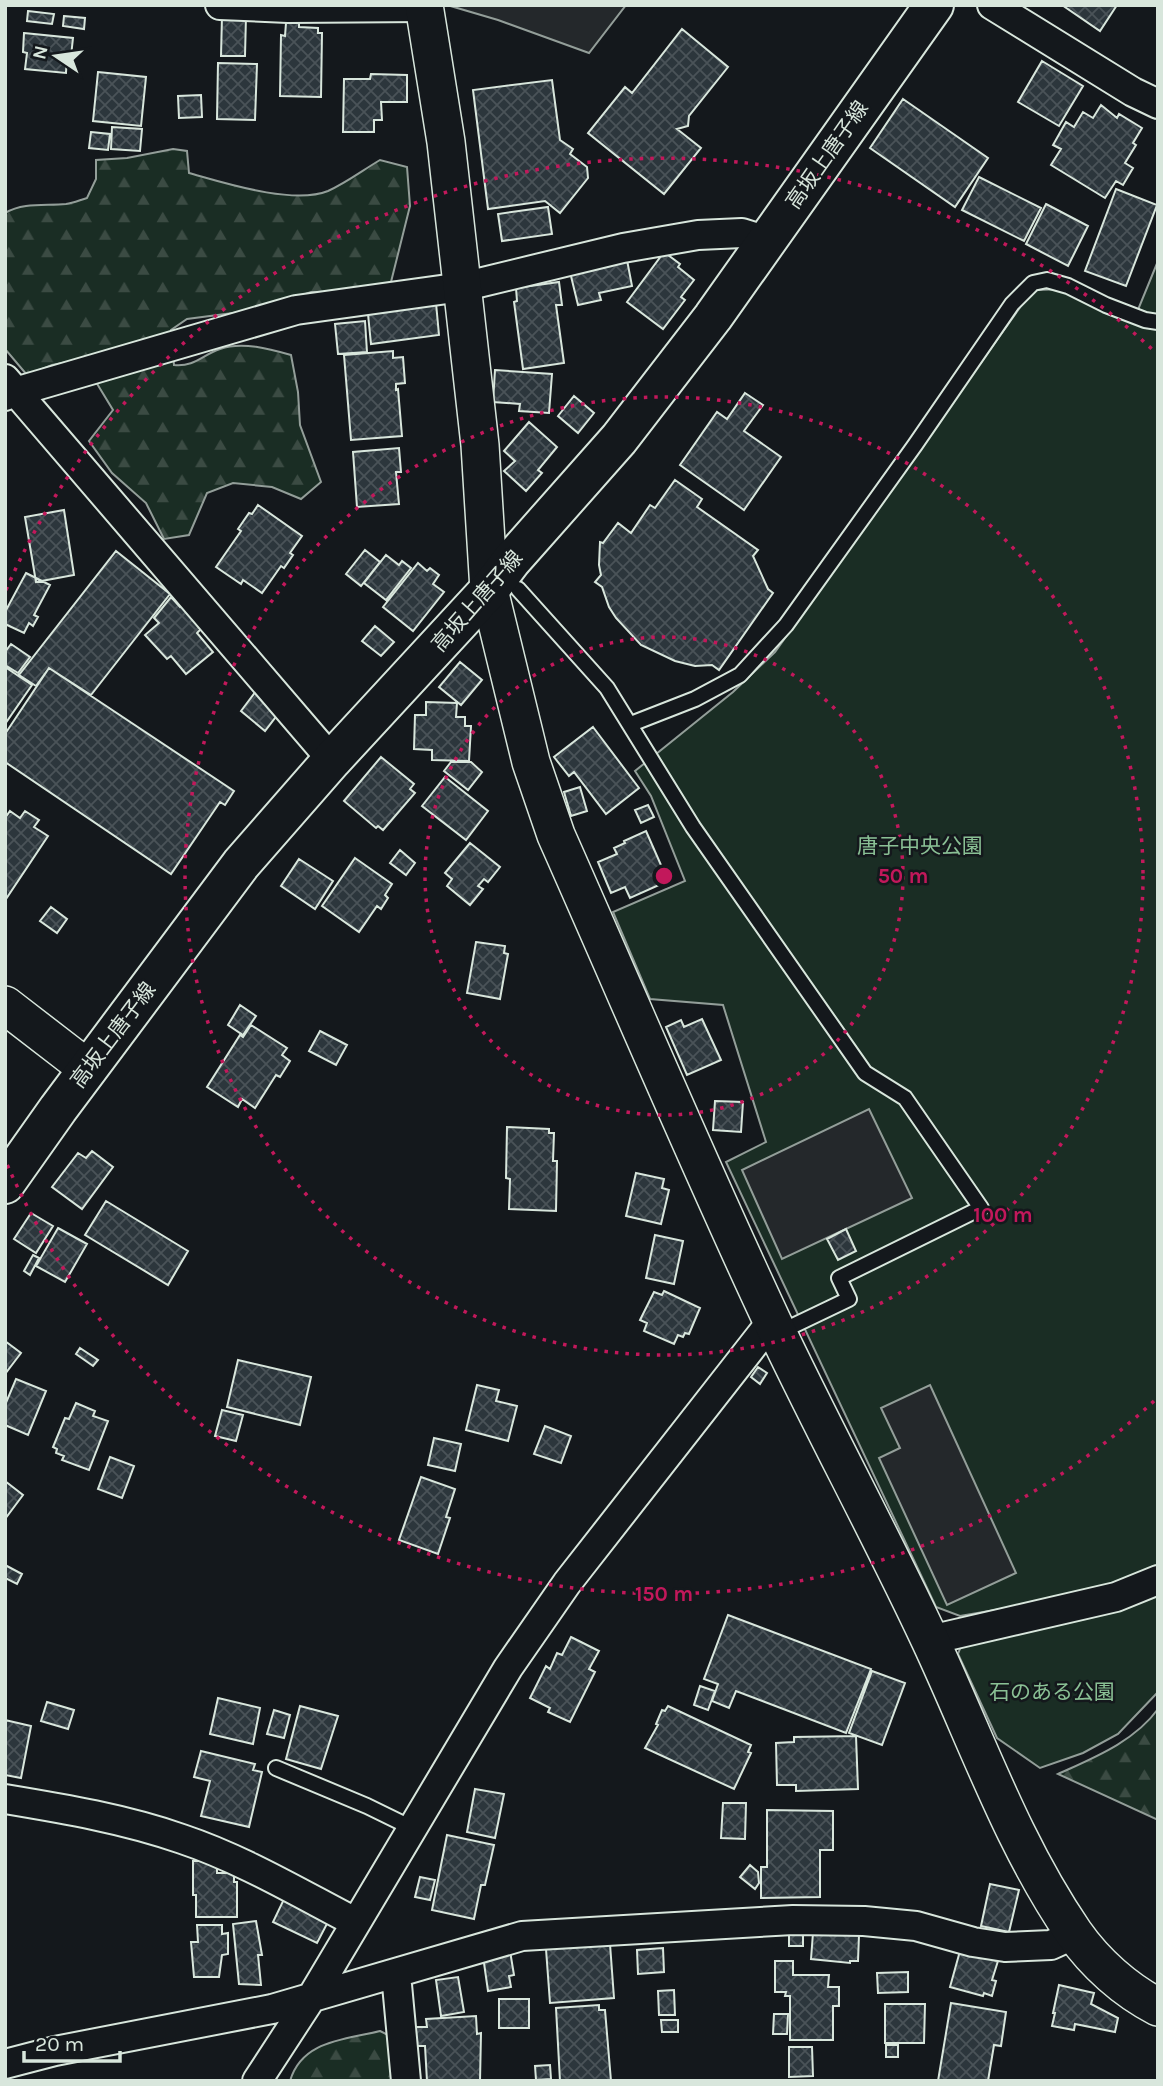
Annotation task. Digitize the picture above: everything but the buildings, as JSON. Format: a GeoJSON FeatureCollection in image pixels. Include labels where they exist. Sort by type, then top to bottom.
{"type":"FeatureCollection","features":[{"type":"Feature","properties":{"kind":"main road","name":"高坂上唐子線"},"geometry":{"type":"LineString","coordinates":[[5,1184],[241,864],[332,760],[504,590],[511,561],[619,439],[713,317],[934,5]]}},
{"type":"Feature","properties":{"kind":"street"},"geometry":{"type":"LineString","coordinates":[[220,5],[288,8],[424,6],[446,142],[480,445],[531,762],[556,835],[775,1327],[930,1640],[1027,1855],[1091,1958],[1116,1979],[1158,2007]]}},
{"type":"Feature","properties":{"kind":"street"},"geometry":{"type":"LineString","coordinates":[[992,5],[1133,92],[1158,104]]}},
{"type":"Feature","properties":{"kind":"street"},"geometry":{"type":"LineString","coordinates":[[332,760],[8,389],[296,310],[462,287],[624,248],[698,234],[742,233],[767,241]]}},
{"type":"Feature","properties":{"kind":"street"},"geometry":{"type":"LineString","coordinates":[[5,1005],[88,1069]]}},
{"type":"Feature","properties":{"kind":"street"},"geometry":{"type":"LineString","coordinates":[[257,2081],[313,1995],[508,1668],[567,1583],[775,1327]]}},
{"type":"Feature","properties":{"kind":"street"},"geometry":{"type":"LineString","coordinates":[[930,1640],[1116,1597],[1158,1580]]}},
{"type":"Feature","properties":{"kind":"street"},"geometry":{"type":"LineString","coordinates":[[5,1800],[86,1813],[183,1839],[249,1867],[355,1922]]}},
{"type":"Feature","properties":{"kind":"street"},"geometry":{"type":"LineString","coordinates":[[5,2064],[55,2051],[272,2009],[522,1936],[779,1920],[864,1921],[916,1926],[973,1942],[1005,1947],[1051,1945],[1074,1934]]}},
{"type":"Feature","properties":{"kind":"street"},"geometry":{"type":"LineString","coordinates":[[396,1974],[406,2081]]}},
{"type":"Feature","properties":{"kind":"lane"},"geometry":{"type":"LineString","coordinates":[[631,723],[695,699],[740,675],[750,665],[786,625],[1012,304],[1033,283],[1047,280],[1068,286],[1105,305],[1158,322]]}},
{"type":"Feature","properties":{"kind":"lane"},"geometry":{"type":"LineString","coordinates":[[504,590],[607,688],[693,827],[865,1073],[905,1098],[981,1208],[839,1278],[849,1299],[775,1327]]}},
{"type":"Feature","properties":{"kind":"lane"},"geometry":{"type":"LineString","coordinates":[[276,1768],[368,1806],[412,1828]]}},
{"type":"Feature","properties":{"kind":"green space"},"geometry":{"type":"Polygon","coordinates":[[[173,149],[187,151],[189,173],[259,191],[297,196],[328,191],[380,160],[407,167],[410,206],[391,282],[354,293],[311,292],[263,309],[187,319],[171,330],[174,365],[188,364],[214,351],[237,346],[274,350],[291,355],[298,392],[300,425],[321,482],[301,499],[272,487],[233,483],[207,493],[189,535],[164,539],[146,503],[112,473],[89,441],[113,410],[82,359],[52,365],[27,375],[5,349],[5,213],[27,206],[66,204],[87,198],[96,179],[96,160],[127,158],[173,149]]]}},
{"type":"Feature","properties":{"kind":"green space","name":"唐子中央公園"},"geometry":{"type":"Polygon","coordinates":[[[1158,261],[1158,1565],[1141,1575],[1076,1596],[960,1616],[936,1607],[726,1162],[766,1142],[723,1005],[650,999],[613,912],[685,881],[651,796],[635,771],[733,692],[775,652],[1021,306],[1037,290],[1063,289],[1133,322],[1158,261]]]}},
{"type":"Feature","properties":{"kind":"green space","name":"石のある公園"},"geometry":{"type":"Polygon","coordinates":[[[1158,1592],[1158,1692],[1118,1734],[1083,1753],[1040,1768],[997,1738],[958,1654],[963,1641],[1158,1592]]]}},
{"type":"Feature","properties":{"kind":"green space"},"geometry":{"type":"Polygon","coordinates":[[[1158,1709],[1158,1820],[1058,1774],[1125,1740],[1158,1709]]]}},
{"type":"Feature","properties":{"kind":"green space"},"geometry":{"type":"Polygon","coordinates":[[[380,2031],[390,2036],[399,2081],[290,2081],[304,2057],[315,2050],[339,2040],[380,2031]]]}},
{"type":"Feature","properties":{"kind":"shaded area"},"geometry":{"type":"Polygon","coordinates":[[[447,5],[626,5],[589,53],[498,20],[447,5]]]}},
{"type":"Feature","properties":{"kind":"shaded area"},"geometry":{"type":"Polygon","coordinates":[[[869,1109],[912,1198],[782,1259],[742,1170],[869,1109]]]}},
{"type":"Feature","properties":{"kind":"shaded area"},"geometry":{"type":"Polygon","coordinates":[[[930,1385],[1016,1573],[947,1605],[879,1458],[900,1448],[881,1408],[930,1385]]]}}]}
